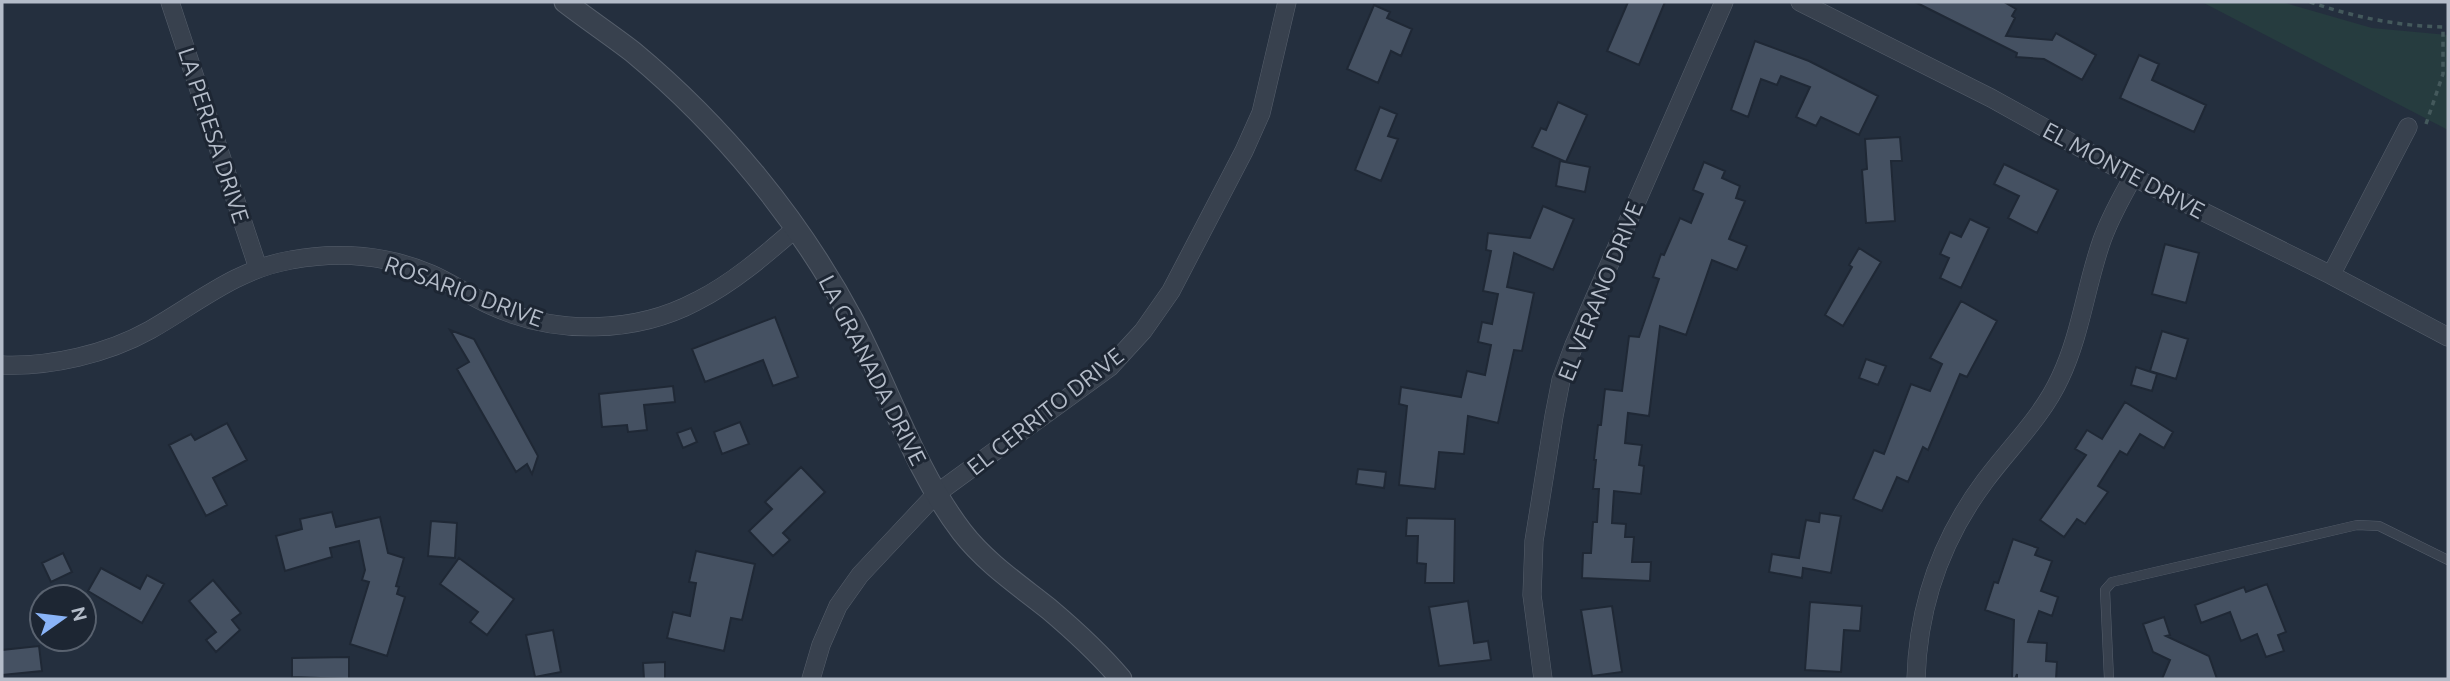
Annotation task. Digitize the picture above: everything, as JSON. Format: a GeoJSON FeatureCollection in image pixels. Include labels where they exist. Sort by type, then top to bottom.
{"type":"FeatureCollection","features":[{"type":"Feature","properties":{"kind":"street","name":"LA PERESA DRIVE"},"geometry":{"type":"LineString","coordinates":[[170,2],[258,268]]}},
{"type":"Feature","properties":{"kind":"street","name":"LA GRANADA DRIVE"},"geometry":{"type":"LineString","coordinates":[[565,2],[632,52],[745,162],[812,253],[852,320],[936,494],[964,534],[991,563],[1052,611],[1103,658],[1121,679]]}},
{"type":"Feature","properties":{"kind":"street","name":"EL CERRITO DRIVE"},"geometry":{"type":"LineString","coordinates":[[811,679],[821,645],[838,606],[860,575],[936,494],[1110,367],[1143,331],[1171,291],[1261,113],[1287,2]]}},
{"type":"Feature","properties":{"kind":"street","name":"EL VERANO DRIVE"},"geometry":{"type":"LineString","coordinates":[[1543,679],[1532,595],[1534,541],[1561,380],[1724,2]]}},
{"type":"Feature","properties":{"kind":"street","name":"EL MONTE DRIVE"},"geometry":{"type":"LineString","coordinates":[[1800,2],[1991,98],[2133,177],[2331,275],[2448,337]]}},
{"type":"Feature","properties":{"kind":"street"},"geometry":{"type":"LineString","coordinates":[[2331,275],[2408,127]]}},
{"type":"Feature","properties":{"kind":"street"},"geometry":{"type":"LineString","coordinates":[[1916,679],[1919,636],[1926,597],[1941,553],[1962,513],[2033,424],[2060,379],[2079,329],[2102,241],[2133,177]]}},
{"type":"Feature","properties":{"kind":"street","name":"ROSARIO DRIVE"},"geometry":{"type":"LineString","coordinates":[[2,365],[49,362],[87,355],[123,343],[149,331],[221,285],[258,268],[321,256],[379,258],[432,274],[492,306],[526,319],[567,326],[604,327],[652,319],[695,303],[722,287],[795,229]]}},
{"type":"Feature","properties":{"kind":"lane"},"geometry":{"type":"LineString","coordinates":[[2109,679],[2105,590],[2112,582],[2357,524],[2379,526],[2448,560]]}},
{"type":"Feature","properties":{"kind":"path"},"geometry":{"type":"LineString","coordinates":[[2310,2],[2329,9],[2378,19],[2448,27]]}},
{"type":"Feature","properties":{"kind":"path"},"geometry":{"type":"LineString","coordinates":[[2408,127],[2425,127],[2443,74],[2442,27]]}},
{"type":"Feature","properties":{"kind":"green space"},"geometry":{"type":"Polygon","coordinates":[[[2202,2],[2282,2],[2372,28],[2448,35],[2448,130],[2202,2]]]}},
{"type":"Feature","properties":{"kind":"building"},"geometry":{"type":"Polygon","coordinates":[[[1628,2],[1665,2],[1639,65],[1607,51],[1628,2]]]}},
{"type":"Feature","properties":{"kind":"building"},"geometry":{"type":"Polygon","coordinates":[[[1915,2],[2004,2],[2016,9],[2012,16],[2015,18],[2006,36],[2052,40],[2056,33],[2096,55],[2082,80],[2044,59],[2016,57],[2017,53],[1915,2]]]}},
{"type":"Feature","properties":{"kind":"building"},"geometry":{"type":"Polygon","coordinates":[[[1374,5],[1390,12],[1387,18],[1412,29],[1401,56],[1391,51],[1378,83],[1347,69],[1374,5]]]}},
{"type":"Feature","properties":{"kind":"building"},"geometry":{"type":"Polygon","coordinates":[[[1755,41],[1809,61],[1878,96],[1859,135],[1821,117],[1816,126],[1796,117],[1810,87],[1781,76],[1777,85],[1761,79],[1748,117],[1731,110],[1755,41]]]}},
{"type":"Feature","properties":{"kind":"building"},"geometry":{"type":"Polygon","coordinates":[[[2139,55],[2159,64],[2152,80],[2206,105],[2194,132],[2120,98],[2139,55]]]}},
{"type":"Feature","properties":{"kind":"building"},"geometry":{"type":"Polygon","coordinates":[[[1558,102],[1587,115],[1566,162],[1532,147],[1541,128],[1546,130],[1558,102]]]}},
{"type":"Feature","properties":{"kind":"building"},"geometry":{"type":"Polygon","coordinates":[[[1380,107],[1397,114],[1388,136],[1398,139],[1381,181],[1355,170],[1380,107]]]}},
{"type":"Feature","properties":{"kind":"building"},"geometry":{"type":"Polygon","coordinates":[[[1900,137],[1902,161],[1891,161],[1895,221],[1866,223],[1862,170],[1867,169],[1865,139],[1900,137]]]}},
{"type":"Feature","properties":{"kind":"building"},"geometry":{"type":"Polygon","coordinates":[[[1560,161],[1590,167],[1585,192],[1556,186],[1560,161]]]}},
{"type":"Feature","properties":{"kind":"building"},"geometry":{"type":"Polygon","coordinates":[[[1704,162],[1725,171],[1722,178],[1740,186],[1736,198],[1745,201],[1729,239],[1747,246],[1737,270],[1712,260],[1686,335],[1660,326],[1649,416],[1628,413],[1625,443],[1642,445],[1639,465],[1644,466],[1641,494],[1614,491],[1612,523],[1626,524],[1625,537],[1634,537],[1632,562],[1651,562],[1650,581],[1582,578],[1583,553],[1591,553],[1593,522],[1597,522],[1599,489],[1593,489],[1594,460],[1605,389],[1622,391],[1629,336],[1639,337],[1659,279],[1653,277],[1661,254],[1664,255],[1680,218],[1691,223],[1703,194],[1693,190],[1704,162]]]}},
{"type":"Feature","properties":{"kind":"building"},"geometry":{"type":"Polygon","coordinates":[[[2004,164],[2058,190],[2037,233],[2008,218],[2019,196],[1994,184],[2004,164]]]}},
{"type":"Feature","properties":{"kind":"building"},"geometry":{"type":"Polygon","coordinates":[[[1543,206],[1574,219],[1553,270],[1514,253],[1507,287],[1534,293],[1522,351],[1514,350],[1498,423],[1468,416],[1464,454],[1439,452],[1435,489],[1399,485],[1407,406],[1399,404],[1401,387],[1461,397],[1467,371],[1485,375],[1491,345],[1478,342],[1482,322],[1492,324],[1498,294],[1483,291],[1491,251],[1486,250],[1488,233],[1530,238],[1543,206]]]}},
{"type":"Feature","properties":{"kind":"building"},"geometry":{"type":"Polygon","coordinates":[[[1970,219],[1989,228],[1961,288],[1940,278],[1949,258],[1940,254],[1950,232],[1961,237],[1970,219]]]}},
{"type":"Feature","properties":{"kind":"building"},"geometry":{"type":"Polygon","coordinates":[[[2165,244],[2199,253],[2186,303],[2152,294],[2165,244]]]}},
{"type":"Feature","properties":{"kind":"building"},"geometry":{"type":"Polygon","coordinates":[[[1859,248],[1881,262],[1843,326],[1825,315],[1852,267],[1849,265],[1859,248]]]}},
{"type":"Feature","properties":{"kind":"building"},"geometry":{"type":"Polygon","coordinates":[[[1961,301],[1997,321],[1967,377],[1960,374],[1928,450],[1923,447],[1908,482],[1897,477],[1882,511],[1853,499],[1874,450],[1884,454],[1911,384],[1930,391],[1942,364],[1930,358],[1961,301]]]}},
{"type":"Feature","properties":{"kind":"building"},"geometry":{"type":"Polygon","coordinates":[[[775,317],[798,377],[773,386],[763,360],[705,382],[692,349],[775,317]]]}},
{"type":"Feature","properties":{"kind":"building"},"geometry":{"type":"Polygon","coordinates":[[[450,330],[474,339],[538,456],[532,474],[527,464],[516,472],[457,369],[469,362],[450,330]]]}},
{"type":"Feature","properties":{"kind":"building"},"geometry":{"type":"Polygon","coordinates":[[[2162,331],[2188,339],[2176,379],[2150,371],[2162,331]]]}},
{"type":"Feature","properties":{"kind":"building"},"geometry":{"type":"Polygon","coordinates":[[[1866,359],[1886,366],[1878,385],[1859,378],[1866,359]]]}},
{"type":"Feature","properties":{"kind":"building"},"geometry":{"type":"Polygon","coordinates":[[[2136,367],[2157,374],[2152,391],[2131,385],[2136,367]]]}},
{"type":"Feature","properties":{"kind":"building"},"geometry":{"type":"Polygon","coordinates":[[[673,386],[675,402],[644,405],[647,430],[628,432],[627,425],[602,427],[599,394],[673,386]]]}},
{"type":"Feature","properties":{"kind":"building"},"geometry":{"type":"Polygon","coordinates":[[[2125,402],[2173,432],[2164,448],[2140,434],[2127,455],[2120,451],[2098,486],[2108,492],[2085,524],[2077,519],[2064,537],[2040,520],[2086,455],[2075,449],[2087,430],[2102,439],[2125,402]]]}},
{"type":"Feature","properties":{"kind":"building"},"geometry":{"type":"Polygon","coordinates":[[[740,422],[749,444],[722,454],[714,432],[740,422]]]}},
{"type":"Feature","properties":{"kind":"building"},"geometry":{"type":"Polygon","coordinates":[[[227,423],[247,460],[213,478],[227,505],[206,516],[169,445],[191,434],[195,440],[227,423]]]}},
{"type":"Feature","properties":{"kind":"building"},"geometry":{"type":"Polygon","coordinates":[[[691,428],[697,442],[683,448],[677,433],[691,428]]]}},
{"type":"Feature","properties":{"kind":"building"},"geometry":{"type":"Polygon","coordinates":[[[801,467],[825,492],[783,533],[790,540],[773,556],[749,531],[772,509],[765,502],[801,467]]]}},
{"type":"Feature","properties":{"kind":"building"},"geometry":{"type":"Polygon","coordinates":[[[1358,469],[1386,472],[1384,488],[1356,484],[1358,469]]]}},
{"type":"Feature","properties":{"kind":"building"},"geometry":{"type":"Polygon","coordinates":[[[332,512],[336,527],[380,517],[388,553],[404,558],[396,586],[399,587],[397,594],[405,597],[387,656],[350,644],[369,582],[362,580],[365,570],[359,541],[330,548],[332,557],[285,571],[276,536],[302,529],[300,519],[332,512]]]}},
{"type":"Feature","properties":{"kind":"building"},"geometry":{"type":"Polygon","coordinates":[[[1820,513],[1841,516],[1831,573],[1803,568],[1802,578],[1769,572],[1772,554],[1799,558],[1806,520],[1819,522],[1820,513]]]}},
{"type":"Feature","properties":{"kind":"building"},"geometry":{"type":"Polygon","coordinates":[[[1407,518],[1455,519],[1454,583],[1425,583],[1426,564],[1417,563],[1418,536],[1406,536],[1407,518]]]}},
{"type":"Feature","properties":{"kind":"building"},"geometry":{"type":"Polygon","coordinates":[[[431,521],[457,523],[455,558],[428,556],[431,521]]]}},
{"type":"Feature","properties":{"kind":"building"},"geometry":{"type":"Polygon","coordinates":[[[2013,539],[2038,548],[2035,555],[2052,561],[2041,591],[2058,597],[2052,616],[2039,611],[2028,642],[2047,643],[2046,661],[2057,662],[2056,679],[2017,679],[2017,674],[2015,679],[2012,678],[2014,620],[1985,610],[1994,582],[1998,583],[2013,539]]]}},
{"type":"Feature","properties":{"kind":"building"},"geometry":{"type":"Polygon","coordinates":[[[696,551],[755,564],[742,620],[731,618],[724,651],[667,638],[673,612],[690,616],[696,583],[689,582],[696,551]]]}},
{"type":"Feature","properties":{"kind":"building"},"geometry":{"type":"Polygon","coordinates":[[[63,553],[72,572],[51,582],[42,563],[63,553]]]}},
{"type":"Feature","properties":{"kind":"building"},"geometry":{"type":"Polygon","coordinates":[[[459,558],[514,599],[487,635],[470,622],[478,612],[440,584],[459,558]]]}},
{"type":"Feature","properties":{"kind":"building"},"geometry":{"type":"Polygon","coordinates":[[[101,568],[140,589],[147,575],[164,584],[142,623],[98,597],[98,583],[93,583],[101,568]]]}},
{"type":"Feature","properties":{"kind":"building"},"geometry":{"type":"Polygon","coordinates":[[[213,580],[241,613],[232,620],[240,630],[216,652],[206,640],[216,632],[189,601],[213,580]]]}},
{"type":"Feature","properties":{"kind":"building"},"geometry":{"type":"Polygon","coordinates":[[[2267,584],[2286,632],[2278,635],[2284,651],[2266,657],[2257,634],[2241,641],[2230,612],[2201,623],[2195,605],[2244,587],[2246,592],[2267,584]]]}},
{"type":"Feature","properties":{"kind":"building"},"geometry":{"type":"Polygon","coordinates":[[[1468,601],[1474,643],[1488,641],[1491,660],[1439,666],[1429,607],[1468,601]]]}},
{"type":"Feature","properties":{"kind":"building"},"geometry":{"type":"Polygon","coordinates":[[[1810,602],[1862,606],[1860,631],[1844,630],[1841,672],[1805,670],[1810,602]]]}},
{"type":"Feature","properties":{"kind":"building"},"geometry":{"type":"Polygon","coordinates":[[[1612,606],[1622,672],[1592,676],[1581,610],[1612,606]]]}},
{"type":"Feature","properties":{"kind":"building"},"geometry":{"type":"Polygon","coordinates":[[[2164,617],[2170,635],[2166,636],[2209,656],[2217,679],[2162,679],[2170,660],[2153,652],[2143,624],[2164,617]]]}},
{"type":"Feature","properties":{"kind":"building"},"geometry":{"type":"Polygon","coordinates":[[[553,630],[561,672],[535,677],[526,635],[553,630]]]}},
{"type":"Feature","properties":{"kind":"building"},"geometry":{"type":"Polygon","coordinates":[[[28,647],[28,653],[40,653],[42,671],[2,675],[2,650],[28,647]]]}},
{"type":"Feature","properties":{"kind":"building"},"geometry":{"type":"Polygon","coordinates":[[[349,657],[349,679],[292,677],[292,658],[349,657]]]}},
{"type":"Feature","properties":{"kind":"building"},"geometry":{"type":"Polygon","coordinates":[[[665,662],[665,679],[644,679],[643,663],[665,662]]]}}]}
